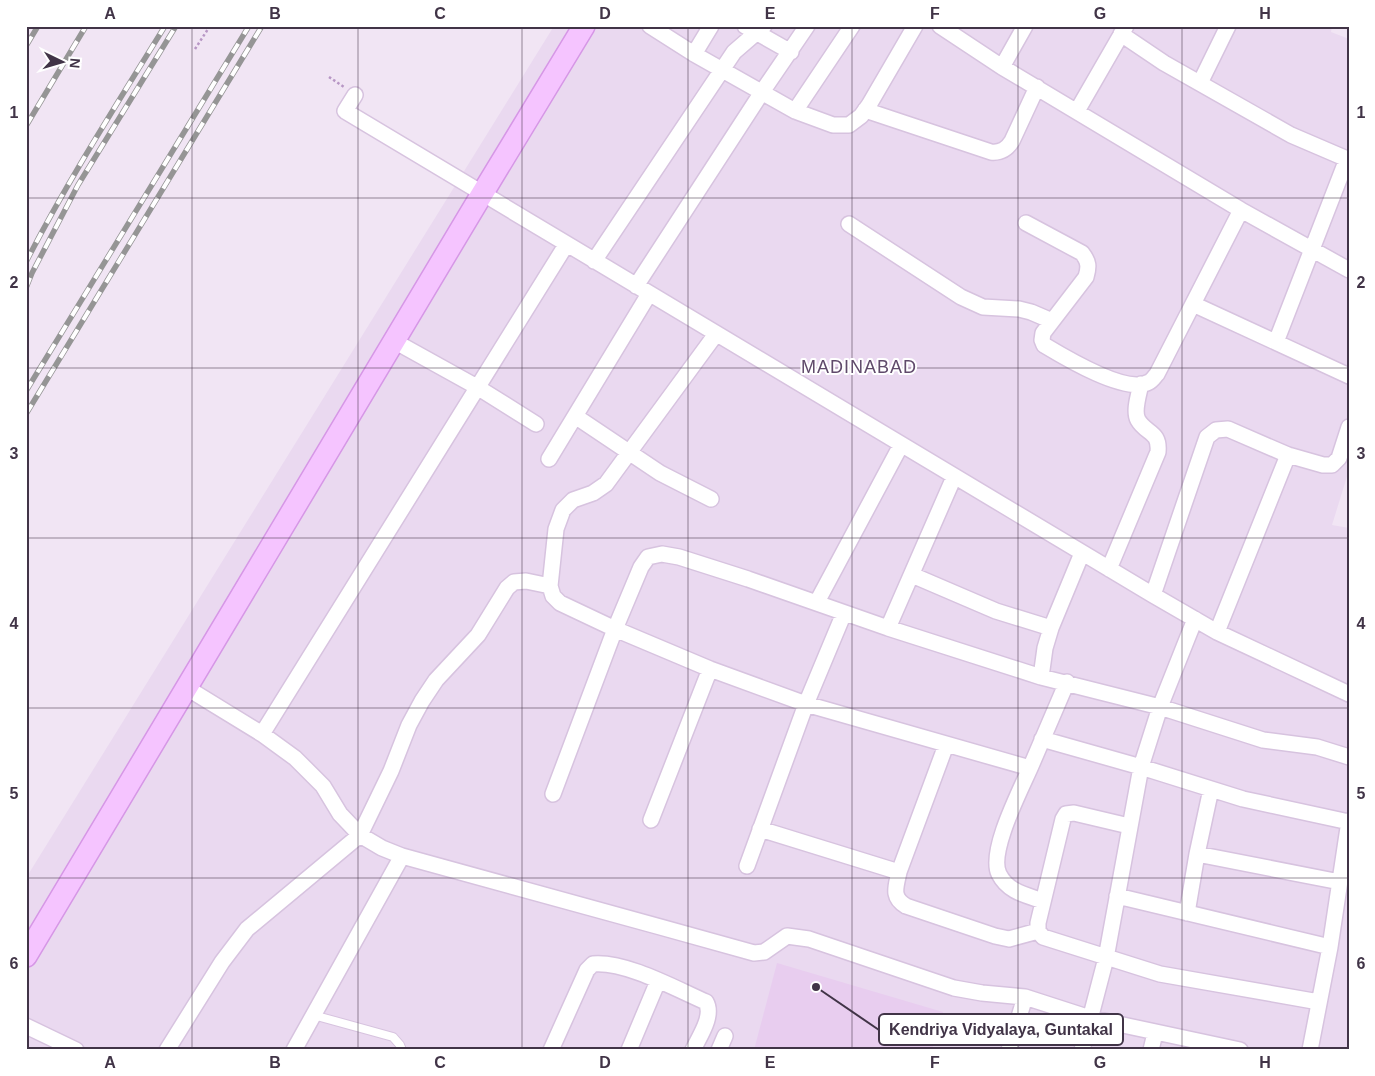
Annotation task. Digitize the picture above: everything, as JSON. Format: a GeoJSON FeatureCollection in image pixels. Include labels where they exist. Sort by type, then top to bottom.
{"type":"FeatureCollection","features":[{"type":"Feature","properties":{"kind":"street"},"geometry":{"type":"LineString","coordinates":[[26,956],[584,26]]}},
{"type":"Feature","properties":{"kind":"street"},"geometry":{"type":"LineString","coordinates":[[694,54],[712,26]]}},
{"type":"Feature","properties":{"kind":"street"},"geometry":{"type":"LineString","coordinates":[[549,459],[575,416],[643,290],[762,92],[807,26]]}},
{"type":"Feature","properties":{"kind":"street"},"geometry":{"type":"LineString","coordinates":[[795,111],[852,26]]}},
{"type":"Feature","properties":{"kind":"street"},"geometry":{"type":"LineString","coordinates":[[657,28],[694,54],[795,111],[833,125],[849,125],[866,110],[915,26]]}},
{"type":"Feature","properties":{"kind":"street"},"geometry":{"type":"LineString","coordinates":[[940,26],[1002,67],[1241,210],[1349,270]]}},
{"type":"Feature","properties":{"kind":"street"},"geometry":{"type":"LineString","coordinates":[[1002,67],[1025,26]]}},
{"type":"Feature","properties":{"kind":"street"},"geometry":{"type":"LineString","coordinates":[[1200,83],[1228,26]]}},
{"type":"Feature","properties":{"kind":"street"},"geometry":{"type":"LineString","coordinates":[[594,261],[734,52],[755,29],[791,52]]}},
{"type":"Feature","properties":{"kind":"street"},"geometry":{"type":"LineString","coordinates":[[1076,111],[1124,30],[1164,63],[1291,135],[1348,156],[1276,342]]}},
{"type":"Feature","properties":{"kind":"street"},"geometry":{"type":"LineString","coordinates":[[866,110],[998,153],[1007,149],[1012,141],[1037,87]]}},
{"type":"Feature","properties":{"kind":"street"},"geometry":{"type":"LineString","coordinates":[[356,95],[344,111],[1152,595],[1216,632],[1349,694]]}},
{"type":"Feature","properties":{"kind":"street"},"geometry":{"type":"LineString","coordinates":[[1026,222],[1082,253],[1088,261],[1089,268],[1086,277],[1043,333],[1042,340],[1044,345],[1076,365],[1098,375],[1128,383],[1141,384],[1150,382],[1157,374],[1241,210]]}},
{"type":"Feature","properties":{"kind":"street"},"geometry":{"type":"LineString","coordinates":[[849,224],[961,298],[983,307],[1019,309],[1031,312],[1052,321]]}},
{"type":"Feature","properties":{"kind":"street"},"geometry":{"type":"LineString","coordinates":[[262,734],[566,245]]}},
{"type":"Feature","properties":{"kind":"street"},"geometry":{"type":"LineString","coordinates":[[1193,304],[1349,376]]}},
{"type":"Feature","properties":{"kind":"street"},"geometry":{"type":"LineString","coordinates":[[716,334],[606,484],[593,493],[573,500],[563,510],[556,529],[550,586],[553,596],[560,603],[615,629],[710,669],[806,704],[1030,768]]}},
{"type":"Feature","properties":{"kind":"street"},"geometry":{"type":"LineString","coordinates":[[394,341],[477,387],[536,424]]}},
{"type":"Feature","properties":{"kind":"street"},"geometry":{"type":"LineString","coordinates":[[1109,569],[1158,452],[1159,443],[1155,435],[1138,420],[1136,413],[1141,384]]}},
{"type":"Feature","properties":{"kind":"street"},"geometry":{"type":"LineString","coordinates":[[575,416],[660,473],[711,499]]}},
{"type":"Feature","properties":{"kind":"street"},"geometry":{"type":"LineString","coordinates":[[1152,595],[1207,437],[1216,430],[1228,430],[1288,455],[1323,465],[1332,465],[1339,458],[1349,427]]}},
{"type":"Feature","properties":{"kind":"street"},"geometry":{"type":"LineString","coordinates":[[817,602],[901,445]]}},
{"type":"Feature","properties":{"kind":"street"},"geometry":{"type":"LineString","coordinates":[[1216,632],[1288,455]]}},
{"type":"Feature","properties":{"kind":"street"},"geometry":{"type":"LineString","coordinates":[[888,628],[954,477]]}},
{"type":"Feature","properties":{"kind":"street"},"geometry":{"type":"LineString","coordinates":[[1041,677],[1045,648],[1051,628],[1082,553]]}},
{"type":"Feature","properties":{"kind":"street"},"geometry":{"type":"LineString","coordinates":[[553,794],[640,567],[648,557],[662,554],[679,557],[748,578],[888,628],[1041,677],[1068,682],[1160,707],[1263,740],[1317,747],[1349,757]]}},
{"type":"Feature","properties":{"kind":"street"},"geometry":{"type":"LineString","coordinates":[[912,575],[996,611],[1051,628]]}},
{"type":"Feature","properties":{"kind":"street"},"geometry":{"type":"LineString","coordinates":[[166,1050],[222,962],[246,929],[360,835],[422,700],[436,680],[478,635],[507,588],[514,582],[526,581],[550,586]]}},
{"type":"Feature","properties":{"kind":"street"},"geometry":{"type":"LineString","coordinates":[[747,866],[806,704],[844,612]]}},
{"type":"Feature","properties":{"kind":"street"},"geometry":{"type":"LineString","coordinates":[[1082,1050],[1106,958],[1141,767],[1160,707],[1195,619]]}},
{"type":"Feature","properties":{"kind":"street"},"geometry":{"type":"LineString","coordinates":[[651,820],[710,669]]}},
{"type":"Feature","properties":{"kind":"street"},"geometry":{"type":"LineString","coordinates":[[1043,901],[1017,893],[1006,886],[998,873],[996,860],[1012,806],[1068,682]]}},
{"type":"Feature","properties":{"kind":"street"},"geometry":{"type":"LineString","coordinates":[[186,688],[262,734],[295,758],[323,786],[340,814],[360,835],[382,848],[402,856],[754,953],[764,952],[788,936],[808,938],[954,988],[1026,997],[1090,1018],[1240,1050]]}},
{"type":"Feature","properties":{"kind":"street"},"geometry":{"type":"LineString","coordinates":[[1042,739],[1243,798],[1349,822],[1330,947],[1310,1050]]}},
{"type":"Feature","properties":{"kind":"street"},"geometry":{"type":"LineString","coordinates":[[946,745],[899,872],[896,897],[899,902],[906,906],[996,936],[1009,938],[1038,931]]}},
{"type":"Feature","properties":{"kind":"street"},"geometry":{"type":"LineString","coordinates":[[1187,913],[1210,789]]}},
{"type":"Feature","properties":{"kind":"street"},"geometry":{"type":"LineString","coordinates":[[1129,826],[1074,813],[1066,814],[1062,819],[1038,923],[1038,931],[1043,937],[1160,974],[1319,1002]]}},
{"type":"Feature","properties":{"kind":"street"},"geometry":{"type":"LineString","coordinates":[[760,829],[899,872]]}},
{"type":"Feature","properties":{"kind":"street"},"geometry":{"type":"LineString","coordinates":[[1197,854],[1340,882]]}},
{"type":"Feature","properties":{"kind":"street"},"geometry":{"type":"LineString","coordinates":[[294,1050],[402,856]]}},
{"type":"Feature","properties":{"kind":"street"},"geometry":{"type":"LineString","coordinates":[[1117,896],[1330,947]]}},
{"type":"Feature","properties":{"kind":"street"},"geometry":{"type":"LineString","coordinates":[[551,1050],[587,970],[593,964],[605,963],[658,981],[706,1002],[709,1008],[709,1016],[693,1050]]}},
{"type":"Feature","properties":{"kind":"street"},"geometry":{"type":"LineString","coordinates":[[628,1050],[658,981]]}},
{"type":"Feature","properties":{"kind":"street"},"geometry":{"type":"LineString","coordinates":[[1009,1050],[1026,997]]}},
{"type":"Feature","properties":{"kind":"street"},"geometry":{"type":"LineString","coordinates":[[26,1026],[76,1050]]}},
{"type":"Feature","properties":{"kind":"street"},"geometry":{"type":"LineString","coordinates":[[1151,1050],[1155,1033]]}},
{"type":"Feature","properties":{"kind":"lane"},"geometry":{"type":"LineString","coordinates":[[313,1016],[393,1037],[402,1050]]}},
{"type":"Feature","properties":{"kind":"path"},"geometry":{"type":"LineString","coordinates":[[195,49],[210,26]]}},
{"type":"Feature","properties":{"kind":"path"},"geometry":{"type":"LineString","coordinates":[[329,77],[356,95]]}},
{"type":"Feature","properties":{"kind":"shaded area"},"geometry":{"type":"Polygon","coordinates":[[[554,26],[1332,26],[1331,32],[1349,39],[1349,470],[1332,525],[1349,528],[1349,1050],[26,1050],[26,878],[554,26]]]}},
{"type":"Feature","properties":{"kind":"shaded area"},"geometry":{"type":"Polygon","coordinates":[[[777,963],[943,1012],[932,1050],[754,1050],[777,963]]]}},
{"type":"Feature","properties":{"kind":"railway"},"geometry":{"type":"LineString","coordinates":[[26,46],[38,26]]}},
{"type":"Feature","properties":{"kind":"railway"},"geometry":{"type":"LineString","coordinates":[[26,126],[86,26]]}},
{"type":"Feature","properties":{"kind":"railway"},"geometry":{"type":"LineString","coordinates":[[26,262],[76,172],[165,26]]}},
{"type":"Feature","properties":{"kind":"railway"},"geometry":{"type":"LineString","coordinates":[[26,288],[78,185],[176,26]]}},
{"type":"Feature","properties":{"kind":"railway"},"geometry":{"type":"LineString","coordinates":[[26,391],[249,26]]}},
{"type":"Feature","properties":{"kind":"railway"},"geometry":{"type":"LineString","coordinates":[[26,414],[262,26]]}},
{"type":"Feature","properties":{"kind":"place","name":"Kendriya Vidyalaya, Guntakal"},"geometry":{"type":"Point","coordinates":[816,987]}},
{"type":"Feature","properties":{"kind":"district","name":"MADINABAD"},"geometry":{"type":"Point","coordinates":[859,367]}}]}
